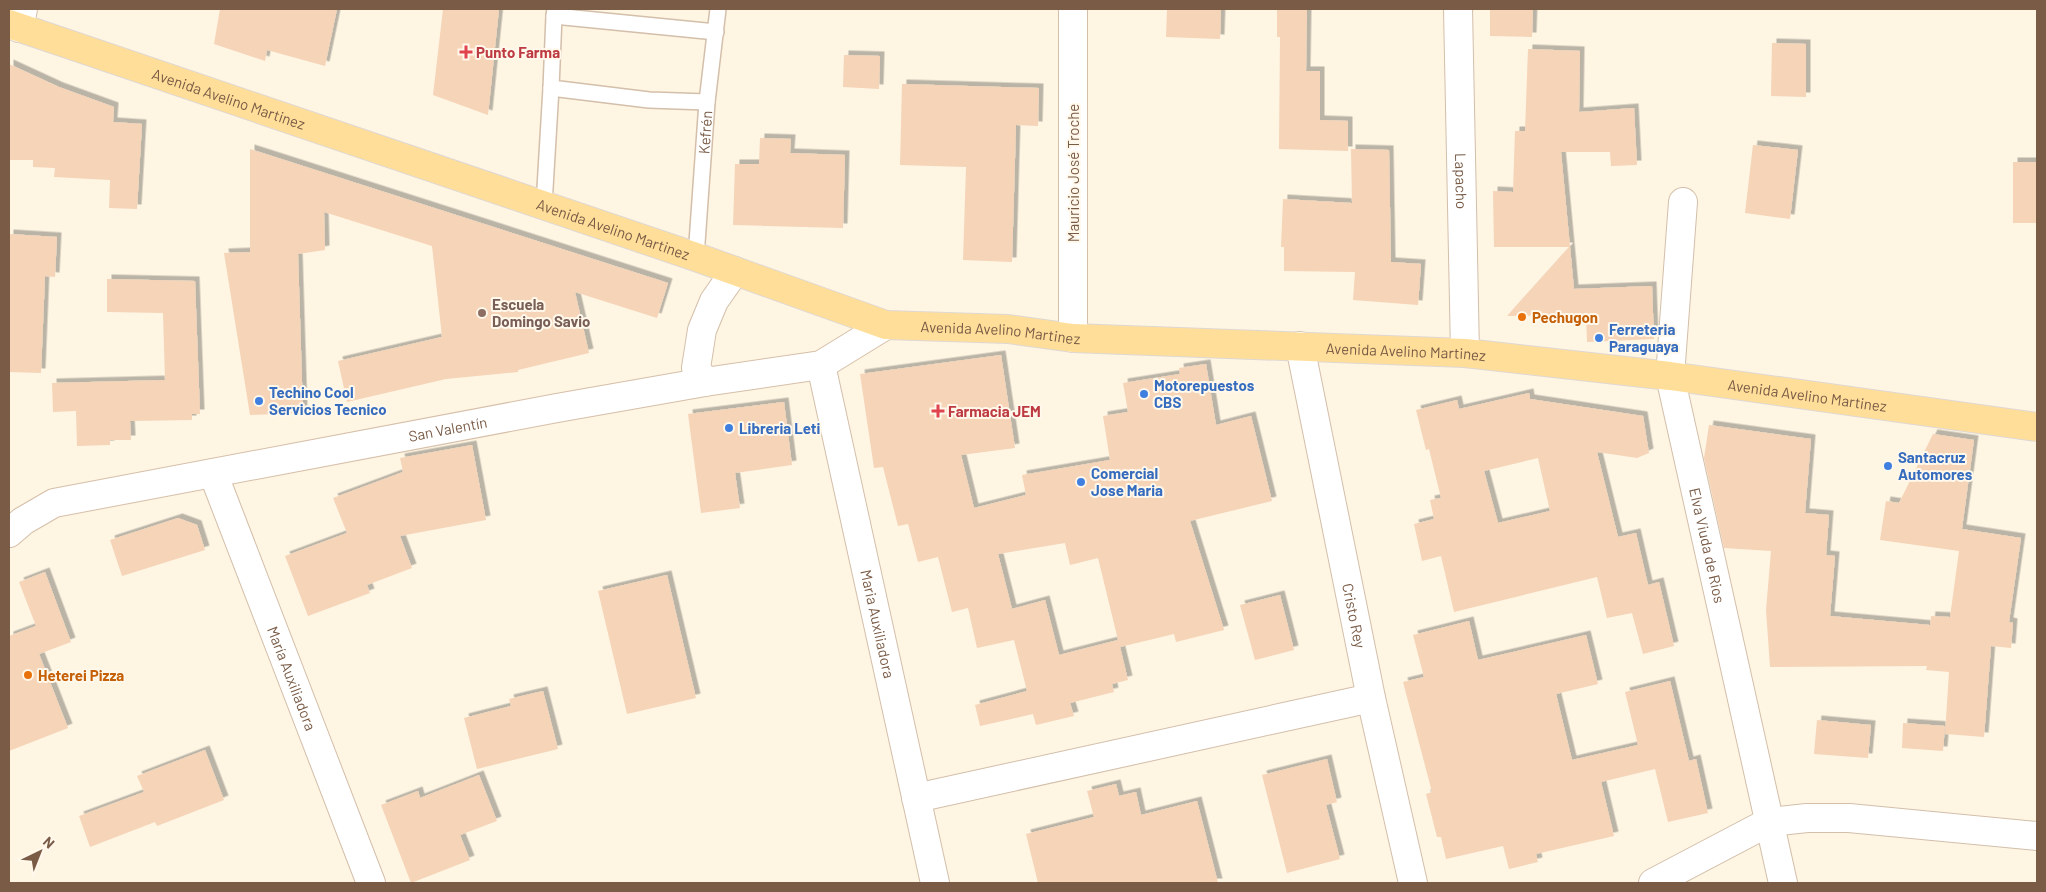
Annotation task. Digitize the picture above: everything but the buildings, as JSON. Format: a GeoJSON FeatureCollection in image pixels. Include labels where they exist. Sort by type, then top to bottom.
{"type":"FeatureCollection","features":[{"type":"Feature","properties":{"kind":"main road","name":"Avenida Avelino Martinez"},"geometry":{"type":"LineString","coordinates":[[17,20],[886,325],[1008,329],[1073,338],[1465,354],[1670,376],[2037,428]]}},
{"type":"Feature","properties":{"kind":"street","name":"Mauricio José Troche"},"geometry":{"type":"LineString","coordinates":[[1073,9],[1073,338]]}},
{"type":"Feature","properties":{"kind":"street","name":"Lapacho"},"geometry":{"type":"LineString","coordinates":[[1458,9],[1465,354]]}},
{"type":"Feature","properties":{"kind":"street","name":"Elva Viuda de Rios"},"geometry":{"type":"LineString","coordinates":[[1683,202],[1670,376],[1783,883]]}},
{"type":"Feature","properties":{"kind":"street"},"geometry":{"type":"LineString","coordinates":[[705,382],[696,368],[702,330],[714,301],[735,272]]}},
{"type":"Feature","properties":{"kind":"street","name":"San Valentín"},"geometry":{"type":"LineString","coordinates":[[9,533],[23,521],[54,503],[705,382],[821,365],[886,325]]}},
{"type":"Feature","properties":{"kind":"street","name":"Cristo Rey"},"geometry":{"type":"LineString","coordinates":[[1300,346],[1371,698],[1413,883]]}},
{"type":"Feature","properties":{"kind":"street","name":"Maria Auxiliadora"},"geometry":{"type":"LineString","coordinates":[[821,365],[935,883]]}},
{"type":"Feature","properties":{"kind":"street","name":"María Auxiliadora"},"geometry":{"type":"LineString","coordinates":[[213,473],[371,883]]}},
{"type":"Feature","properties":{"kind":"street"},"geometry":{"type":"LineString","coordinates":[[916,798],[1371,698]]}},
{"type":"Feature","properties":{"kind":"street"},"geometry":{"type":"LineString","coordinates":[[1652,883],[1769,822],[1807,818],[1850,818],[2037,836]]}},
{"type":"Feature","properties":{"kind":"lane","name":"Kefrén"},"geometry":{"type":"LineString","coordinates":[[696,257],[707,102],[718,9]]}},
{"type":"Feature","properties":{"kind":"lane"},"geometry":{"type":"LineString","coordinates":[[544,205],[554,13],[716,32]]}},
{"type":"Feature","properties":{"kind":"lane"},"geometry":{"type":"LineString","coordinates":[[551,88],[649,100],[707,102]]}},
{"type":"Feature","properties":{"kind":"place","name":"Punto Farma"},"geometry":{"type":"Point","coordinates":[466,52]}},
{"type":"Feature","properties":{"kind":"place","name":"Escuela Domingo Savio"},"geometry":{"type":"Point","coordinates":[482,313]}},
{"type":"Feature","properties":{"kind":"place","name":"Pechugon"},"geometry":{"type":"Point","coordinates":[1522,317]}},
{"type":"Feature","properties":{"kind":"place","name":"Ferreteria Paraguaya"},"geometry":{"type":"Point","coordinates":[1599,338]}},
{"type":"Feature","properties":{"kind":"place","name":"Motorepuestos CBS"},"geometry":{"type":"Point","coordinates":[1144,394]}},
{"type":"Feature","properties":{"kind":"place","name":"Techino Cool Servicios Tecnico"},"geometry":{"type":"Point","coordinates":[259,401]}},
{"type":"Feature","properties":{"kind":"place","name":"Farmacia JEM"},"geometry":{"type":"Point","coordinates":[938,411]}},
{"type":"Feature","properties":{"kind":"place","name":"Libreria Leti"},"geometry":{"type":"Point","coordinates":[729,428]}},
{"type":"Feature","properties":{"kind":"place","name":"Santacruz Automores"},"geometry":{"type":"Point","coordinates":[1888,466]}},
{"type":"Feature","properties":{"kind":"place","name":"Comercial Jose Maria"},"geometry":{"type":"Point","coordinates":[1081,482]}},
{"type":"Feature","properties":{"kind":"place","name":"Heterei Pizza"},"geometry":{"type":"Point","coordinates":[28,675]}}]}
